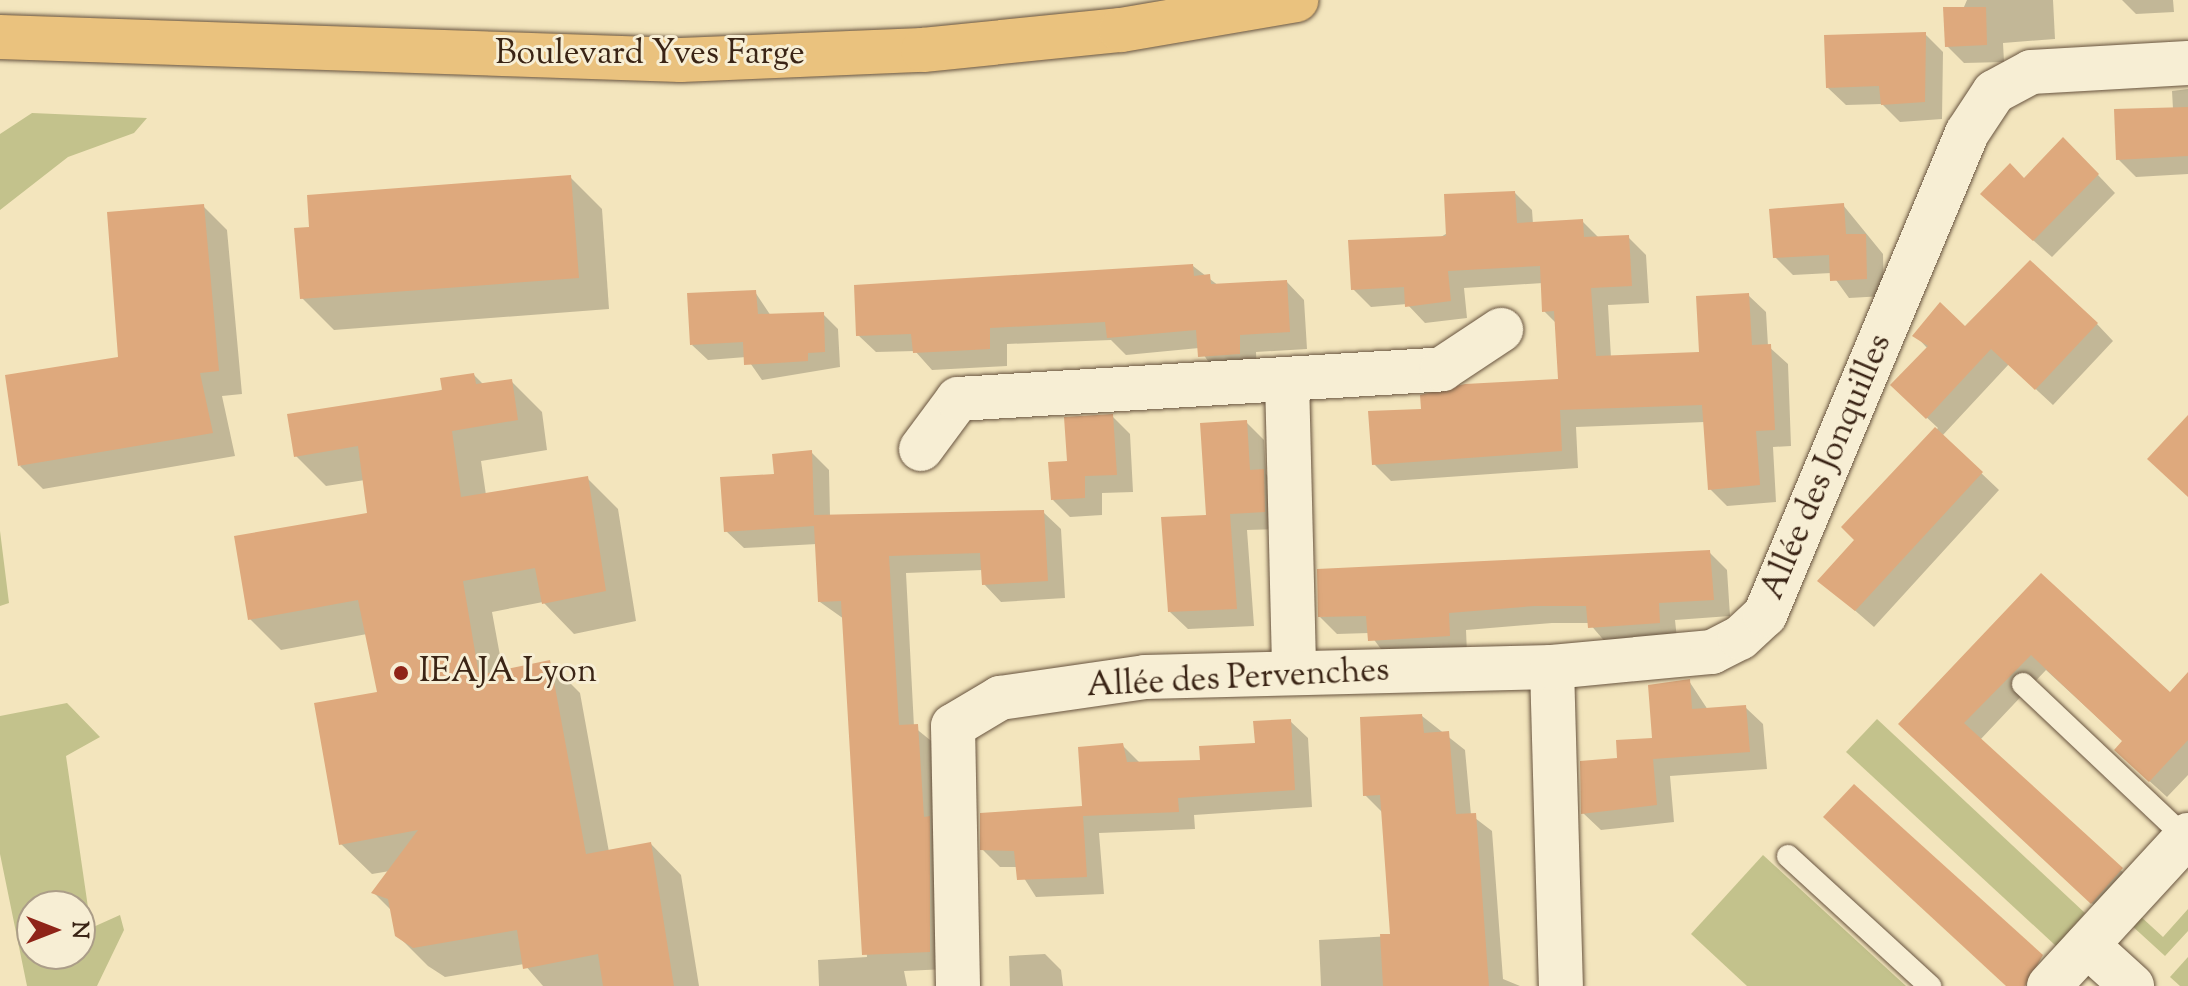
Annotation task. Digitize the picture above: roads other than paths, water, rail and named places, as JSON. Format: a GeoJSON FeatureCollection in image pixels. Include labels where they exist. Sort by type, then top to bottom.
{"type":"FeatureCollection","features":[{"type":"Feature","properties":{"kind":"main road","name":"Boulevard Yves Farge"},"geometry":{"type":"LineString","coordinates":[[0,37],[681,60],[923,50],[1121,30],[1296,0]]}},
{"type":"Feature","properties":{"kind":"street","name":"Allée des Jonquilles"},"geometry":{"type":"LineString","coordinates":[[1552,667],[1712,652],[1765,615],[1967,133],[1994,92],[2031,72],[2188,63]]}},
{"type":"Feature","properties":{"kind":"street"},"geometry":{"type":"LineString","coordinates":[[921,449],[958,399],[1442,369],[1501,330]]}},
{"type":"Feature","properties":{"kind":"street"},"geometry":{"type":"LineString","coordinates":[[1287,379],[1294,672]]}},
{"type":"Feature","properties":{"kind":"street","name":"Allée des Pervenches"},"geometry":{"type":"LineString","coordinates":[[958,986],[953,726],[1000,698],[1145,677],[1552,667]]}},
{"type":"Feature","properties":{"kind":"street"},"geometry":{"type":"LineString","coordinates":[[1552,667],[1561,986]]}},
{"type":"Feature","properties":{"kind":"street"},"geometry":{"type":"LineString","coordinates":[[2049,986],[2187,836]]}},
{"type":"Feature","properties":{"kind":"street"},"geometry":{"type":"LineString","coordinates":[[2087,945],[2132,986]]}},
{"type":"Feature","properties":{"kind":"lane"},"geometry":{"type":"LineString","coordinates":[[2023,684],[2187,836]]}},
{"type":"Feature","properties":{"kind":"lane"},"geometry":{"type":"LineString","coordinates":[[1788,856],[1930,986]]}},
{"type":"Feature","properties":{"kind":"place","name":"IEAJA Lyon"},"geometry":{"type":"Point","coordinates":[401,673]}}]}
